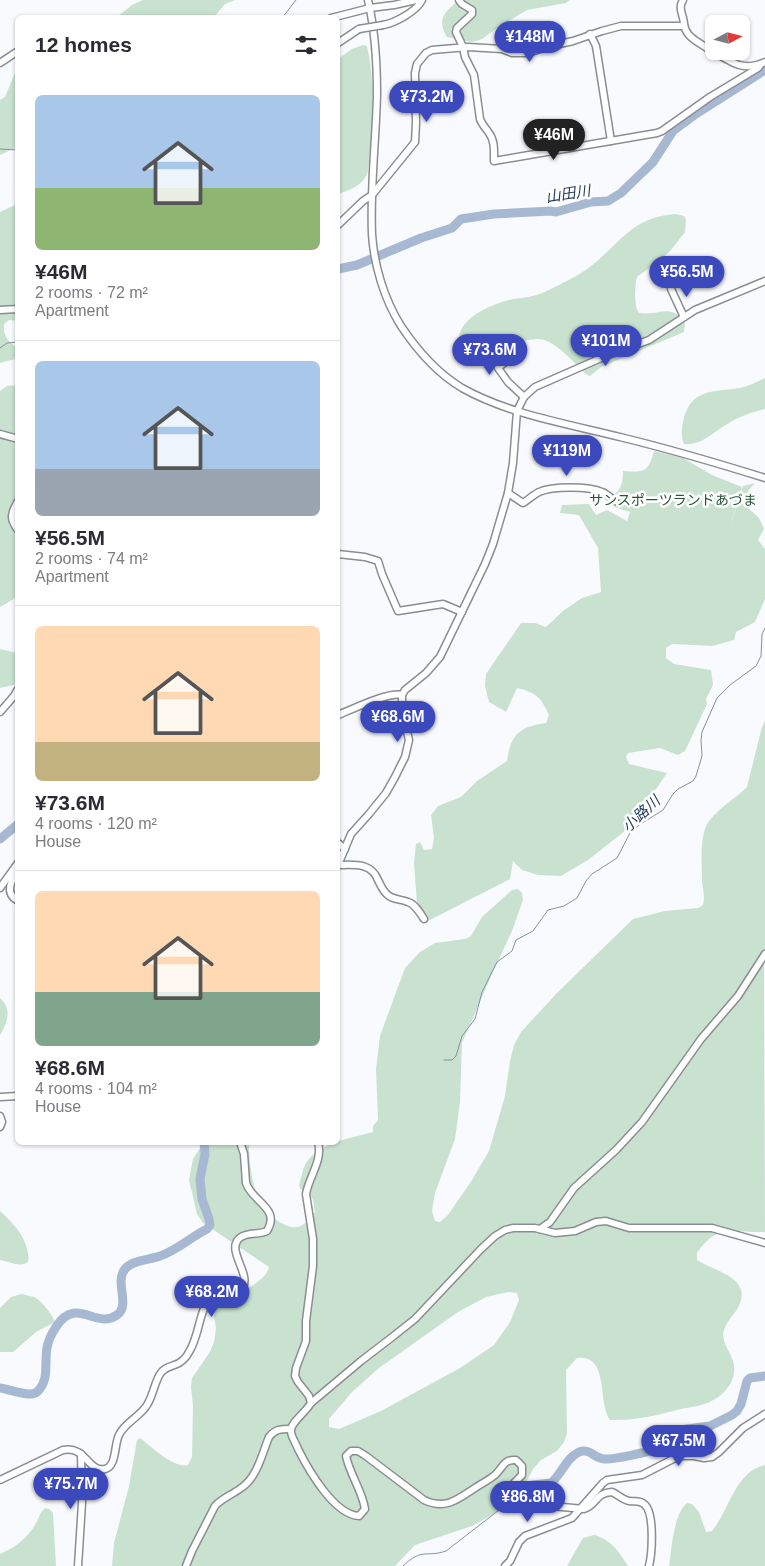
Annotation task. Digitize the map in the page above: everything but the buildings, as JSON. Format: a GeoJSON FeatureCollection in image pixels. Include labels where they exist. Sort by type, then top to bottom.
{"type":"FeatureCollection","features":[{"type":"Feature","properties":{"kind":"street"},"geometry":{"type":"LineString","coordinates":[[339,15],[369,3],[394,5],[416,0]]}},
{"type":"Feature","properties":{"kind":"street"},"geometry":{"type":"LineString","coordinates":[[340,42],[359,29],[383,25],[397,20],[419,5],[422,0]]}},
{"type":"Feature","properties":{"kind":"street"},"geometry":{"type":"LineString","coordinates":[[458,0],[471,8],[473,12],[456,30],[465,57],[474,75],[482,123],[492,137],[494,145],[494,160],[662,131],[710,96],[763,63]]}},
{"type":"Feature","properties":{"kind":"street"},"geometry":{"type":"LineString","coordinates":[[683,0],[680,5],[680,11],[684,19],[683,26],[693,40],[735,63],[745,66],[763,63]]}},
{"type":"Feature","properties":{"kind":"street"},"geometry":{"type":"LineString","coordinates":[[369,3],[377,94],[372,235],[379,274],[392,311],[413,345],[440,372],[461,387],[484,399],[517,411],[656,446],[765,478]]}},
{"type":"Feature","properties":{"kind":"street"},"geometry":{"type":"LineString","coordinates":[[340,224],[363,201],[372,195],[415,142],[414,73],[417,64],[426,53],[432,50],[463,47],[496,48],[512,53],[528,53],[621,26],[683,26]]}},
{"type":"Feature","properties":{"kind":"street"},"geometry":{"type":"LineString","coordinates":[[590,34],[596,46],[611,141]]}},
{"type":"Feature","properties":{"kind":"street"},"geometry":{"type":"LineString","coordinates":[[0,63],[15,54]]}},
{"type":"Feature","properties":{"kind":"street"},"geometry":{"type":"LineString","coordinates":[[340,860],[351,834],[386,793],[405,757],[409,740],[402,711],[402,695],[440,657],[493,544],[508,493],[513,463],[517,411],[524,397],[535,387],[608,355],[649,340],[695,310],[765,281]]}},
{"type":"Feature","properties":{"kind":"street"},"geometry":{"type":"LineString","coordinates":[[671,289],[684,317]]}},
{"type":"Feature","properties":{"kind":"street"},"geometry":{"type":"LineString","coordinates":[[0,310],[15,309]]}},
{"type":"Feature","properties":{"kind":"street"},"geometry":{"type":"LineString","coordinates":[[514,355],[498,368],[508,382],[524,397]]}},
{"type":"Feature","properties":{"kind":"street"},"geometry":{"type":"LineString","coordinates":[[0,434],[15,437]]}},
{"type":"Feature","properties":{"kind":"street"},"geometry":{"type":"LineString","coordinates":[[508,493],[523,503],[539,492],[551,488],[570,487],[598,490],[615,501]]}},
{"type":"Feature","properties":{"kind":"street"},"geometry":{"type":"LineString","coordinates":[[15,507],[11,515],[12,523],[15,526]]}},
{"type":"Feature","properties":{"kind":"street"},"geometry":{"type":"LineString","coordinates":[[340,555],[365,557],[378,562],[398,611],[443,604],[462,612]]}},
{"type":"Feature","properties":{"kind":"street"},"geometry":{"type":"LineString","coordinates":[[0,712],[15,694]]}},
{"type":"Feature","properties":{"kind":"street"},"geometry":{"type":"LineString","coordinates":[[340,714],[378,699],[395,694],[402,695]]}},
{"type":"Feature","properties":{"kind":"street"},"geometry":{"type":"LineString","coordinates":[[340,845],[345,849]]}},
{"type":"Feature","properties":{"kind":"street"},"geometry":{"type":"LineString","coordinates":[[340,865],[361,865],[370,868],[387,895],[396,900],[411,904],[424,919]]}},
{"type":"Feature","properties":{"kind":"street"},"geometry":{"type":"LineString","coordinates":[[0,888],[15,867]]}},
{"type":"Feature","properties":{"kind":"street"},"geometry":{"type":"LineString","coordinates":[[15,876],[11,882],[10,891],[11,896],[15,899]]}},
{"type":"Feature","properties":{"kind":"street"},"geometry":{"type":"LineString","coordinates":[[540,1229],[550,1222],[574,1188],[616,1150],[642,1122],[701,1039],[738,996],[765,954]]}},
{"type":"Feature","properties":{"kind":"street"},"geometry":{"type":"LineString","coordinates":[[0,1097],[15,1096]]}},
{"type":"Feature","properties":{"kind":"street"},"geometry":{"type":"LineString","coordinates":[[0,1116],[2,1122],[0,1126]]}},
{"type":"Feature","properties":{"kind":"street"},"geometry":{"type":"LineString","coordinates":[[0,1480],[63,1450],[74,1449],[97,1468],[108,1468],[114,1459],[118,1436],[124,1426],[148,1404],[162,1372],[169,1366],[179,1363],[184,1359],[195,1342],[204,1311],[212,1296],[224,1290],[239,1291],[242,1288],[244,1276],[236,1253],[237,1242],[240,1237],[267,1231],[271,1221],[270,1213],[265,1206],[247,1188],[244,1154],[241,1145]]}},
{"type":"Feature","properties":{"kind":"street"},"geometry":{"type":"LineString","coordinates":[[311,1403],[309,1396],[295,1376],[296,1368],[306,1342],[306,1321],[313,1266],[313,1239],[306,1194],[319,1156],[318,1145]]}},
{"type":"Feature","properties":{"kind":"street"},"geometry":{"type":"LineString","coordinates":[[649,1566],[652,1543],[649,1511],[642,1502],[624,1500],[612,1492],[606,1492],[600,1494],[588,1508],[580,1509],[519,1503],[514,1499],[511,1489],[522,1475],[522,1466],[516,1460],[507,1461],[502,1464],[495,1474],[456,1500],[440,1505],[424,1500],[366,1456],[358,1451],[351,1451],[346,1456],[363,1498],[365,1509],[359,1516],[352,1516],[326,1494],[309,1471],[290,1429],[311,1403],[415,1319],[495,1236],[505,1230],[535,1228],[555,1233],[575,1230],[596,1222],[606,1222],[628,1228],[712,1228],[765,1243]]}},
{"type":"Feature","properties":{"kind":"street"},"geometry":{"type":"LineString","coordinates":[[505,1566],[513,1556],[519,1542],[525,1536],[564,1522],[576,1515],[599,1486],[607,1480],[642,1475],[679,1456],[704,1458],[712,1456],[719,1452],[744,1428],[765,1414]]}},
{"type":"Feature","properties":{"kind":"street"},"geometry":{"type":"LineString","coordinates":[[186,1566],[215,1506],[220,1501],[243,1488],[251,1479],[269,1437],[273,1432],[290,1429]]}},
{"type":"Feature","properties":{"kind":"street"},"geometry":{"type":"LineString","coordinates":[[78,1566],[82,1503],[81,1454]]}},
{"type":"Feature","properties":{"kind":"green space"},"geometry":{"type":"Polygon","coordinates":[[[143,0],[235,0],[225,4],[216,15],[120,15],[132,5],[143,0]]]}},
{"type":"Feature","properties":{"kind":"green space"},"geometry":{"type":"Polygon","coordinates":[[[460,0],[570,0],[566,3],[527,10],[482,39],[472,42],[447,37],[442,25],[446,12],[460,0]]]}},
{"type":"Feature","properties":{"kind":"green space"},"geometry":{"type":"Polygon","coordinates":[[[363,45],[367,46],[372,87],[372,129],[366,176],[361,183],[340,193],[340,58],[352,49],[363,45]]]}},
{"type":"Feature","properties":{"kind":"green space"},"geometry":{"type":"Polygon","coordinates":[[[15,73],[15,148],[0,155],[0,100],[5,97],[15,73]]]}},
{"type":"Feature","properties":{"kind":"green space"},"geometry":{"type":"Polygon","coordinates":[[[15,205],[15,321],[9,320],[4,324],[4,332],[15,346],[15,359],[0,363],[0,212],[15,205]]]}},
{"type":"Feature","properties":{"kind":"green space"},"geometry":{"type":"Polygon","coordinates":[[[676,214],[684,216],[686,220],[685,232],[671,250],[638,276],[635,295],[636,307],[639,313],[670,311],[675,313],[685,323],[684,332],[601,367],[590,376],[585,374],[560,349],[544,340],[530,340],[475,350],[459,344],[459,336],[462,329],[467,322],[480,312],[502,302],[547,291],[587,269],[636,226],[660,216],[676,214]]]}},
{"type":"Feature","properties":{"kind":"green space"},"geometry":{"type":"Polygon","coordinates":[[[765,378],[765,409],[737,418],[697,443],[684,444],[682,434],[684,418],[688,408],[699,396],[713,391],[743,387],[765,378]]]}},
{"type":"Feature","properties":{"kind":"green space"},"geometry":{"type":"Polygon","coordinates":[[[15,385],[15,598],[0,607],[0,391],[7,386],[15,385]]]}},
{"type":"Feature","properties":{"kind":"green space","name":"サンスポーツランドあづま"},"geometry":{"type":"Polygon","coordinates":[[[654,451],[683,458],[712,475],[742,487],[729,531],[743,486],[755,483],[748,491],[746,499],[748,508],[759,518],[764,529],[758,540],[765,549],[765,599],[755,622],[736,632],[734,640],[712,646],[672,644],[666,648],[666,658],[674,664],[711,670],[713,685],[706,699],[707,704],[685,751],[678,755],[660,748],[628,753],[626,757],[629,764],[667,773],[654,792],[644,801],[639,820],[588,860],[561,876],[538,875],[522,870],[513,861],[510,879],[428,921],[417,904],[414,863],[416,844],[420,842],[424,850],[432,849],[434,838],[431,815],[438,806],[461,797],[477,781],[507,761],[511,744],[518,733],[529,727],[546,723],[549,715],[537,696],[517,688],[506,712],[489,702],[485,686],[486,674],[521,623],[535,623],[546,627],[563,611],[582,598],[601,592],[598,548],[579,515],[560,513],[562,505],[589,504],[596,515],[607,510],[627,521],[630,512],[614,507],[613,495],[620,488],[623,471],[644,470],[650,464],[654,451]]]}},
{"type":"Feature","properties":{"kind":"green space"},"geometry":{"type":"Polygon","coordinates":[[[0,649],[15,653],[15,685],[0,688],[0,649]]]}},
{"type":"Feature","properties":{"kind":"green space"},"geometry":{"type":"Polygon","coordinates":[[[765,721],[765,1232],[727,1231],[719,1233],[705,1243],[697,1253],[697,1260],[731,1278],[738,1284],[741,1291],[741,1300],[726,1325],[723,1334],[725,1344],[734,1363],[733,1378],[725,1391],[716,1398],[701,1405],[628,1420],[610,1420],[606,1412],[599,1371],[594,1363],[587,1359],[577,1358],[566,1370],[567,1433],[564,1442],[557,1451],[541,1460],[533,1469],[521,1492],[510,1505],[472,1526],[415,1545],[395,1566],[112,1566],[114,1543],[129,1486],[137,1440],[140,1438],[176,1464],[188,1465],[192,1457],[192,1378],[210,1352],[214,1342],[216,1328],[214,1317],[217,1305],[262,1279],[269,1267],[203,1223],[197,1214],[189,1180],[193,1159],[202,1145],[249,1145],[253,1182],[262,1208],[276,1220],[288,1226],[298,1227],[306,1223],[315,1212],[313,1200],[309,1192],[299,1187],[306,1164],[312,1156],[328,1145],[340,1145],[340,1140],[373,1132],[373,1126],[378,1120],[376,1069],[380,1036],[405,968],[420,952],[435,943],[465,939],[471,936],[482,917],[512,890],[518,889],[522,893],[523,900],[512,931],[462,1043],[460,1102],[455,1139],[435,1193],[432,1211],[435,1221],[440,1222],[448,1215],[489,1151],[505,1096],[514,1045],[521,1032],[557,993],[633,919],[665,911],[698,908],[703,905],[702,850],[706,827],[718,811],[747,787],[765,721]],[[508,1292],[486,1297],[458,1312],[379,1368],[352,1392],[329,1419],[329,1427],[339,1429],[381,1411],[460,1368],[494,1345],[510,1322],[519,1300],[517,1293],[508,1292]]]}},
{"type":"Feature","properties":{"kind":"green space"},"geometry":{"type":"Polygon","coordinates":[[[0,998],[4,1002],[8,1016],[0,1035],[0,998]]]}},
{"type":"Feature","properties":{"kind":"green space"},"geometry":{"type":"Polygon","coordinates":[[[0,1211],[14,1225],[25,1241],[28,1262],[18,1264],[0,1260],[0,1211]]]}},
{"type":"Feature","properties":{"kind":"green space"},"geometry":{"type":"Polygon","coordinates":[[[22,1294],[34,1297],[40,1301],[49,1311],[55,1322],[36,1332],[13,1352],[0,1352],[0,1308],[11,1297],[22,1294]]]}},
{"type":"Feature","properties":{"kind":"green space"},"geometry":{"type":"Polygon","coordinates":[[[765,1465],[765,1566],[669,1566],[676,1523],[682,1508],[687,1503],[692,1504],[699,1512],[706,1532],[712,1531],[746,1475],[765,1465]]]}},
{"type":"Feature","properties":{"kind":"green space"},"geometry":{"type":"Polygon","coordinates":[[[45,1508],[53,1513],[56,1566],[0,1566],[0,1554],[24,1539],[32,1530],[45,1508]]]}},
{"type":"Feature","properties":{"kind":"green space"},"geometry":{"type":"Polygon","coordinates":[[[594,1535],[610,1543],[628,1566],[567,1566],[583,1538],[594,1535]]]}},
{"type":"Feature","properties":{"kind":"waterway"},"geometry":{"type":"LineString","coordinates":[[284,15],[296,0]]}},
{"type":"Feature","properties":{"kind":"waterway","name":"山田川"},"geometry":{"type":"LineString","coordinates":[[340,269],[357,265],[421,238],[452,228],[461,219],[494,214],[556,212],[591,202],[608,201],[621,193],[653,162],[673,131],[765,70]]}},
{"type":"Feature","properties":{"kind":"waterway"},"geometry":{"type":"LineString","coordinates":[[0,149],[15,150]]}},
{"type":"Feature","properties":{"kind":"waterway"},"geometry":{"type":"LineString","coordinates":[[0,348],[7,343],[15,342]]}},
{"type":"Feature","properties":{"kind":"waterway","name":"小路川"},"geometry":{"type":"LineString","coordinates":[[444,1060],[452,1060],[456,1056],[462,1036],[475,1019],[482,992],[497,962],[512,951],[516,940],[533,931],[548,910],[564,906],[577,898],[592,874],[617,858],[630,833],[663,810],[678,789],[693,781],[702,756],[702,732],[717,698],[730,685],[756,666],[761,656],[762,634],[765,628]]}},
{"type":"Feature","properties":{"kind":"waterway"},"geometry":{"type":"LineString","coordinates":[[0,839],[15,826]]}},
{"type":"Feature","properties":{"kind":"waterway","name":"山田川"},"geometry":{"type":"LineString","coordinates":[[0,1388],[25,1394],[37,1392],[44,1382],[49,1340],[56,1327],[64,1318],[71,1314],[79,1313],[101,1319],[109,1319],[117,1315],[123,1305],[122,1274],[128,1266],[166,1254],[207,1229],[210,1225],[202,1199],[200,1179],[205,1154],[204,1145]]}},
{"type":"Feature","properties":{"kind":"waterway"},"geometry":{"type":"LineString","coordinates":[[513,1499],[533,1485],[551,1483],[567,1462],[579,1452],[586,1451],[604,1459],[647,1452],[657,1448],[672,1431],[710,1426],[737,1411],[741,1404],[747,1381],[750,1378],[765,1376]]}},
{"type":"Feature","properties":{"kind":"waterway"},"geometry":{"type":"LineString","coordinates":[[403,1566],[420,1555],[446,1551],[512,1500]]}}]}
